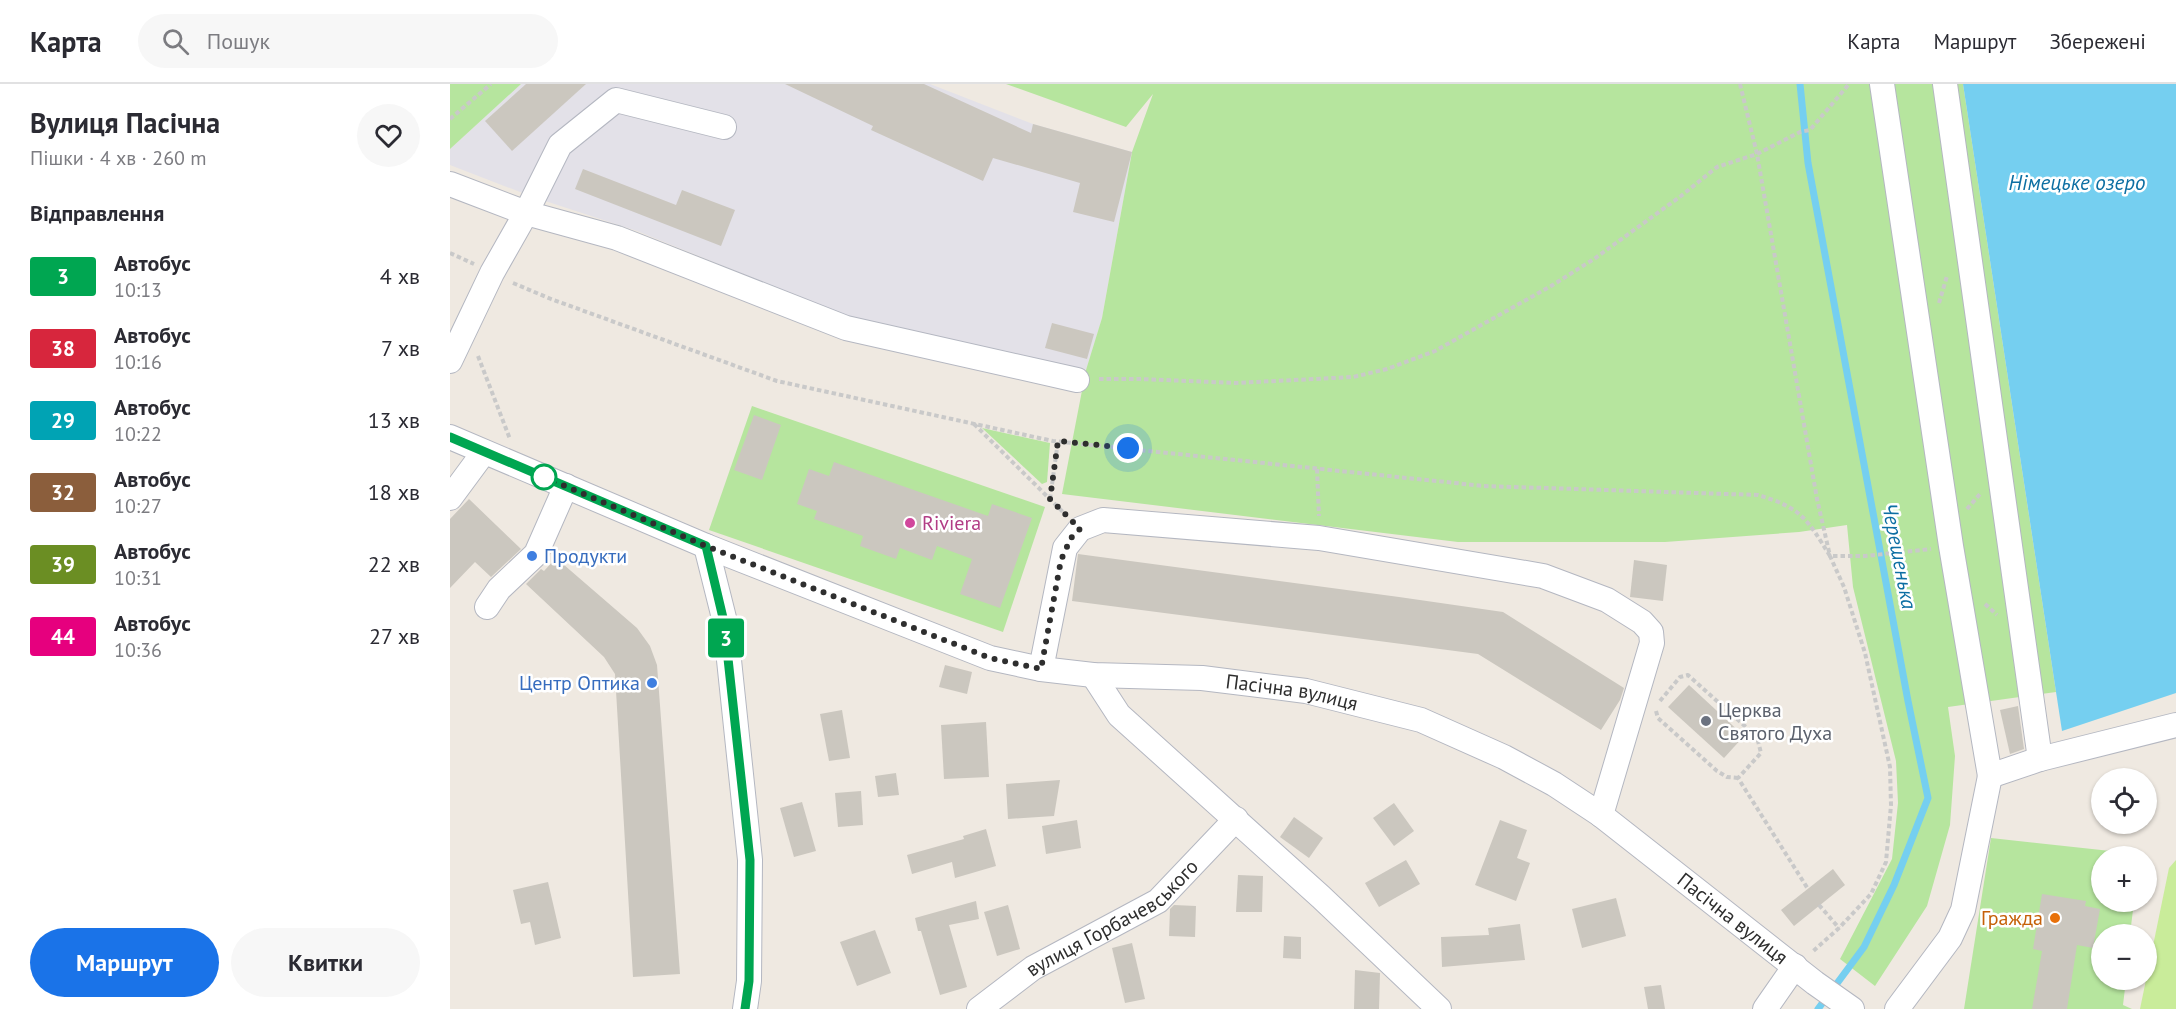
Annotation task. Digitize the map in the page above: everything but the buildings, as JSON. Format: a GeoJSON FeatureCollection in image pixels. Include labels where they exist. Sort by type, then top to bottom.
{"type":"FeatureCollection","features":[{"type":"Feature","properties":{"kind":"street"},"geometry":{"type":"LineString","coordinates":[[1882,84],[1950,539],[1990,776],[1963,910],[1950,938],[1897,1009]]}},
{"type":"Feature","properties":{"kind":"street"},"geometry":{"type":"LineString","coordinates":[[1945,84],[2040,759]]}},
{"type":"Feature","properties":{"kind":"street"},"geometry":{"type":"LineString","coordinates":[[450,361],[492,273],[526,213],[560,145],[616,100],[724,127]]}},
{"type":"Feature","properties":{"kind":"street"},"geometry":{"type":"LineString","coordinates":[[450,184],[526,213],[617,238],[846,328],[1077,380]]}},
{"type":"Feature","properties":{"kind":"street","name":"Пасічна вулиця"},"geometry":{"type":"LineString","coordinates":[[450,437],[706,546],[990,658],[1041,669],[1093,675],[1202,678],[1306,691],[1421,720],[1504,757],[1554,784],[1601,815],[1815,983],[1851,1008]]}},
{"type":"Feature","properties":{"kind":"street"},"geometry":{"type":"LineString","coordinates":[[450,498],[484,452]]}},
{"type":"Feature","properties":{"kind":"street"},"geometry":{"type":"LineString","coordinates":[[487,608],[499,589],[536,554],[566,486]]}},
{"type":"Feature","properties":{"kind":"street"},"geometry":{"type":"LineString","coordinates":[[1041,669],[1061,560],[1068,543],[1080,529],[1103,520],[1115,519],[1319,538],[1543,576],[1607,600],[1642,622],[1651,632],[1652,643],[1601,815]]}},
{"type":"Feature","properties":{"kind":"street"},"geometry":{"type":"LineString","coordinates":[[706,546],[724,622],[750,860],[749,981],[745,1009]]}},
{"type":"Feature","properties":{"kind":"street"},"geometry":{"type":"LineString","coordinates":[[1093,675],[1119,715],[1321,897],[1439,1009]]}},
{"type":"Feature","properties":{"kind":"street"},"geometry":{"type":"LineString","coordinates":[[1990,776],[2040,759],[2176,725]]}},
{"type":"Feature","properties":{"kind":"street","name":"вулиця Горбачевського"},"geometry":{"type":"LineString","coordinates":[[979,1009],[1033,969],[1158,901],[1236,819]]}},
{"type":"Feature","properties":{"kind":"street"},"geometry":{"type":"LineString","coordinates":[[1765,1009],[1795,966]]}},
{"type":"Feature","properties":{"kind":"path"},"geometry":{"type":"LineString","coordinates":[[450,119],[491,84]]}},
{"type":"Feature","properties":{"kind":"path"},"geometry":{"type":"LineString","coordinates":[[1740,84],[1757,154],[1817,499],[1830,556]]}},
{"type":"Feature","properties":{"kind":"path"},"geometry":{"type":"LineString","coordinates":[[1077,380],[1140,379],[1236,383],[1353,377],[1387,369],[1435,351],[1551,286],[1594,259],[1717,167],[1757,154],[1800,132],[1810,130],[1849,84]]}},
{"type":"Feature","properties":{"kind":"path"},"geometry":{"type":"LineString","coordinates":[[450,253],[551,299],[777,381],[1058,441],[1484,486],[1758,495],[1792,507],[1809,522],[1830,556],[1844,587],[1865,653],[1890,767],[1891,805],[1886,862],[1871,894],[1839,928],[1795,966]]}},
{"type":"Feature","properties":{"kind":"path"},"geometry":{"type":"LineString","coordinates":[[1936,309],[1950,267]]}},
{"type":"Feature","properties":{"kind":"path"},"geometry":{"type":"LineString","coordinates":[[469,322],[484,374],[519,467]]}},
{"type":"Feature","properties":{"kind":"path"},"geometry":{"type":"LineString","coordinates":[[974,423],[1080,529]]}},
{"type":"Feature","properties":{"kind":"path"},"geometry":{"type":"LineString","coordinates":[[1050,499],[1058,441]]}},
{"type":"Feature","properties":{"kind":"path"},"geometry":{"type":"LineString","coordinates":[[1317,469],[1319,538]]}},
{"type":"Feature","properties":{"kind":"path"},"geometry":{"type":"LineString","coordinates":[[1830,556],[1890,554],[1950,539],[1999,470]]}},
{"type":"Feature","properties":{"kind":"path"},"geometry":{"type":"LineString","coordinates":[[1956,576],[2023,640]]}},
{"type":"Feature","properties":{"kind":"path"},"geometry":{"type":"LineString","coordinates":[[1685,675],[1688,675],[1757,737],[1761,753],[1738,778],[1727,777],[1717,771],[1658,718],[1656,712],[1658,704],[1685,675]]}},
{"type":"Feature","properties":{"kind":"path"},"geometry":{"type":"LineString","coordinates":[[1738,778],[1809,889]]}},
{"type":"Feature","properties":{"kind":"path"},"geometry":{"type":"LineString","coordinates":[[1819,905],[1839,928]]}},
{"type":"Feature","properties":{"kind":"shaded area"},"geometry":{"type":"Polygon","coordinates":[[[521,84],[930,84],[1033,124],[1132,152],[1102,318],[1086,370],[852,318],[637,231],[533,197],[450,165],[450,149],[521,84]]]}},
{"type":"Feature","properties":{"kind":"green space"},"geometry":{"type":"Polygon","coordinates":[[[450,84],[521,84],[450,149],[450,84]]]}},
{"type":"Feature","properties":{"kind":"green space"},"geometry":{"type":"Polygon","coordinates":[[[1006,84],[1963,84],[2056,692],[1948,707],[1955,756],[1950,825],[1927,906],[1875,986],[1840,959],[1892,859],[1898,803],[1896,761],[1853,587],[1847,525],[1799,532],[1665,542],[1458,542],[1062,494],[1086,370],[1102,318],[1132,152],[1153,94],[1126,127],[1006,84]]]}},
{"type":"Feature","properties":{"kind":"green space"},"geometry":{"type":"Polygon","coordinates":[[[752,406],[1045,507],[1003,632],[709,530],[752,406]]]}},
{"type":"Feature","properties":{"kind":"green space"},"geometry":{"type":"Polygon","coordinates":[[[982,428],[1050,443],[1047,482],[1042,484],[982,428]]]}},
{"type":"Feature","properties":{"kind":"green space","name":"Гражда"},"geometry":{"type":"Polygon","coordinates":[[[1991,838],[2091,849],[2091,912],[2133,912],[2131,924],[2091,924],[2091,990],[2125,990],[2123,1005],[2132,1009],[1964,1009],[1991,838]]]}},
{"type":"Feature","properties":{"kind":"green space"},"geometry":{"type":"Polygon","coordinates":[[[2176,860],[2176,1009],[2140,1009],[2144,990],[2157,990],[2157,926],[2169,868],[2176,860]]]}},
{"type":"Feature","properties":{"kind":"water","name":"Німецьке озеро"},"geometry":{"type":"Polygon","coordinates":[[[1963,84],[2176,84],[2176,693],[2062,731],[1963,84]]]}},
{"type":"Feature","properties":{"kind":"waterway","name":"Черешенька"},"geometry":{"type":"LineString","coordinates":[[1800,84],[1808,163],[1928,798],[1894,885],[1864,947],[1818,1009]]}},
{"type":"Feature","properties":{"kind":"bus line","name":"3"},"geometry":{"type":"LineString","coordinates":[[450,437],[706,546],[724,622],[750,860],[749,981],[745,1009]]}},
{"type":"Feature","properties":{"kind":"place","name":"Riviera"},"geometry":{"type":"Point","coordinates":[910,523]}},
{"type":"Feature","properties":{"kind":"place","name":"Продукти"},"geometry":{"type":"Point","coordinates":[532,556]}},
{"type":"Feature","properties":{"kind":"place","name":"Центр Оптика"},"geometry":{"type":"Point","coordinates":[652,683]}},
{"type":"Feature","properties":{"kind":"place","name":"Церква Святого Духа"},"geometry":{"type":"Point","coordinates":[1706,721]}},
{"type":"Feature","properties":{"kind":"place","name":"Гражда"},"geometry":{"type":"Point","coordinates":[2055,918]}},
{"type":"Feature","properties":{"kind":"route"},"geometry":{"type":"LineString","coordinates":[[544,477],[706,546],[990,658],[1041,669],[1061,560],[1071,538],[1080,529],[1050,499],[1058,441],[1128,448]]}}]}
